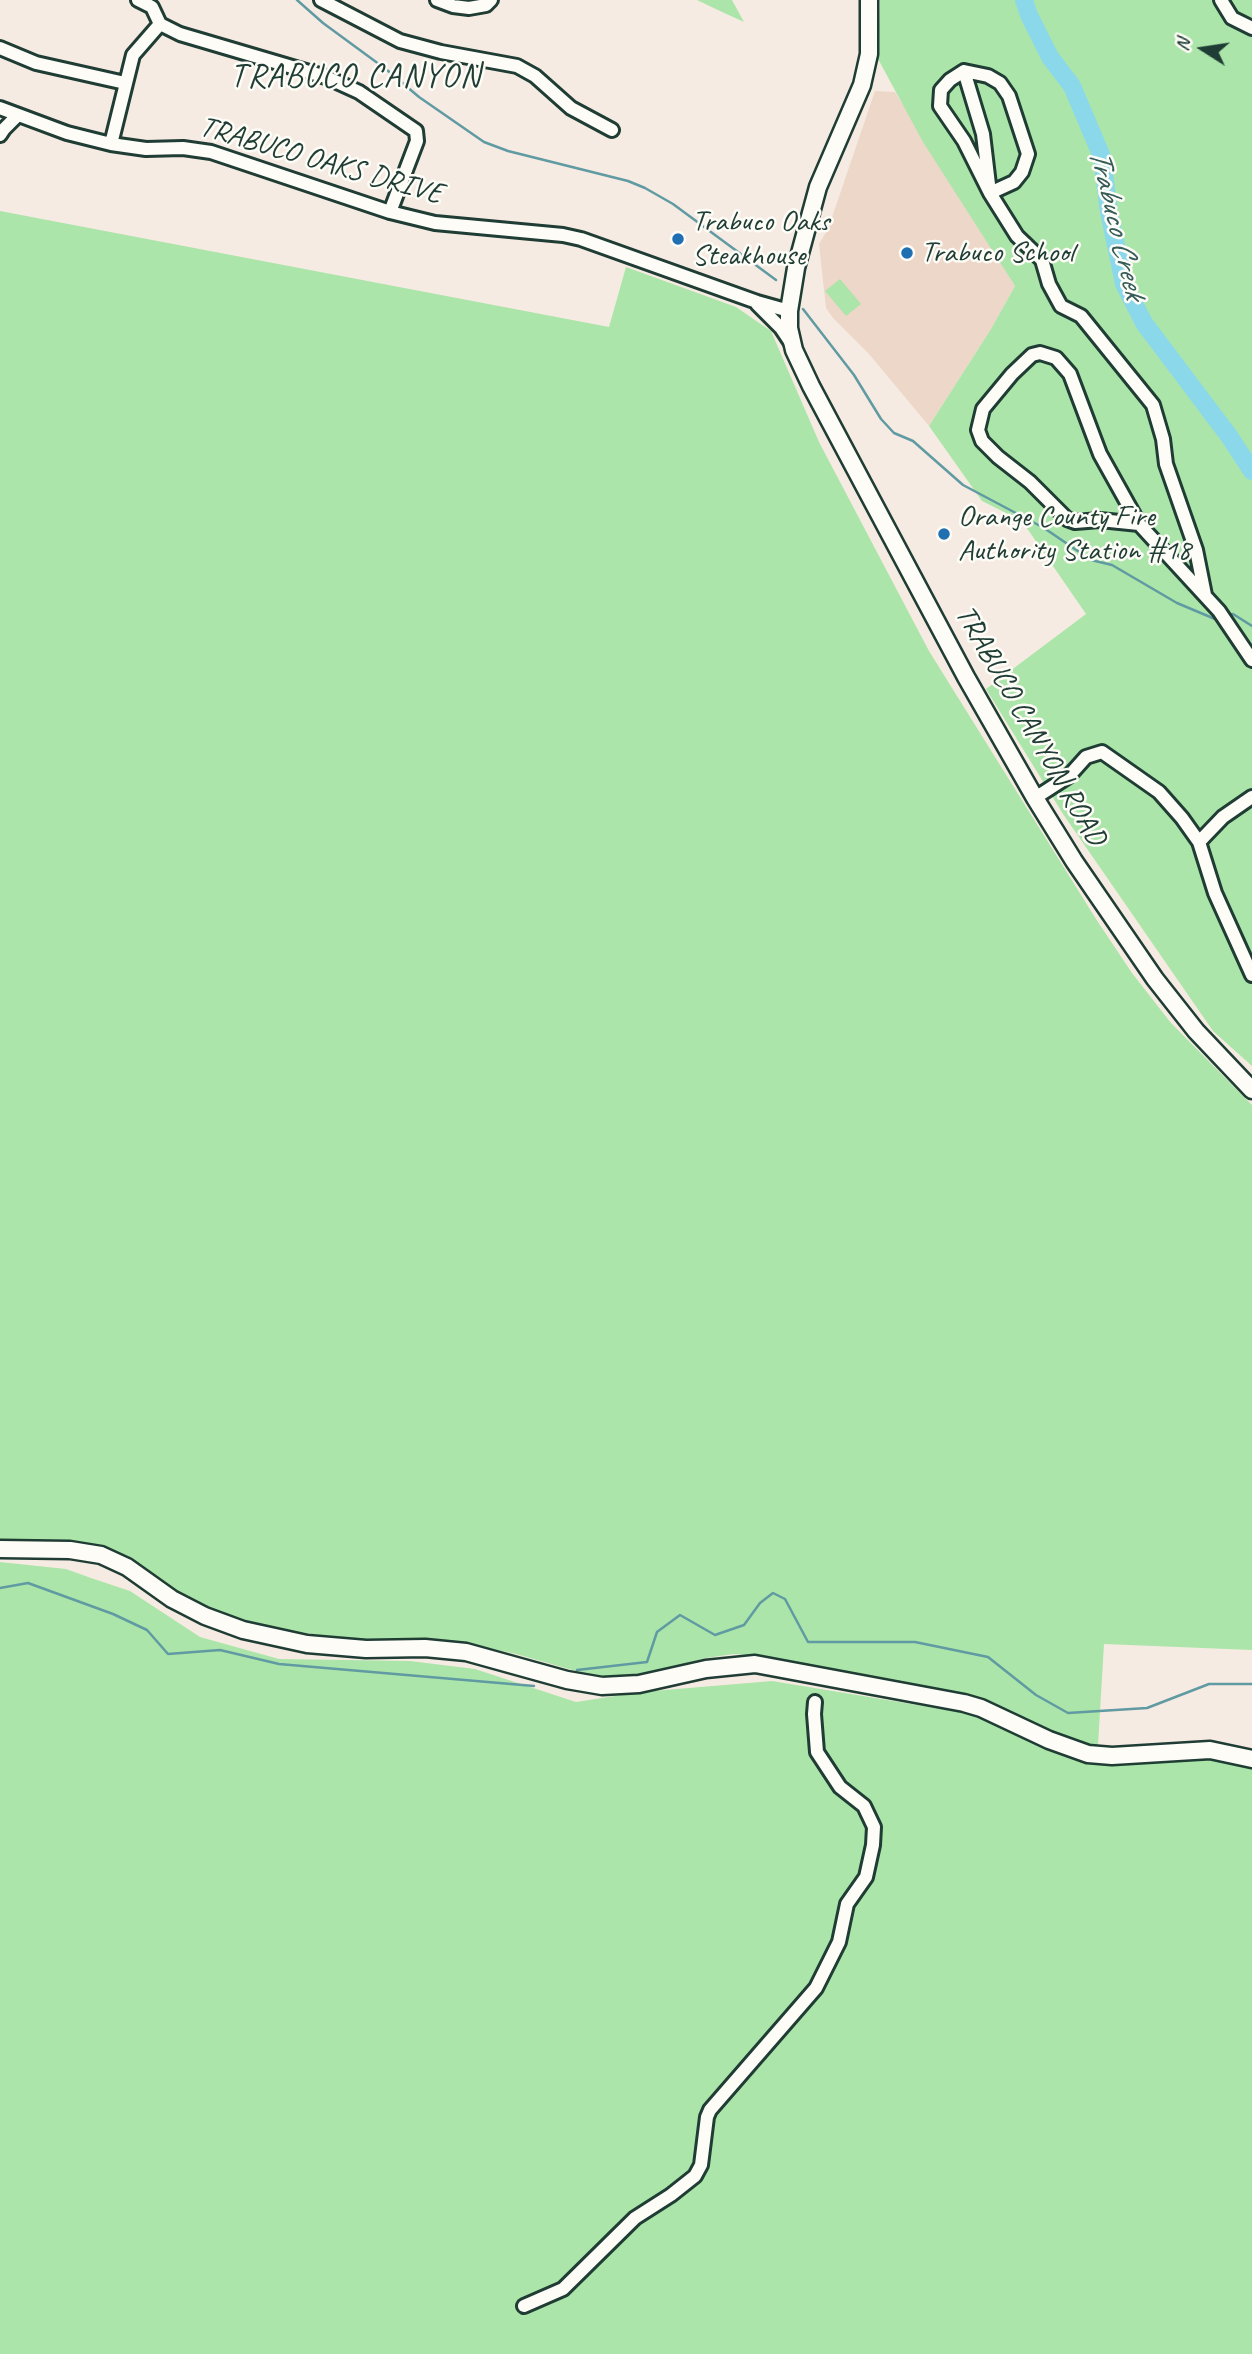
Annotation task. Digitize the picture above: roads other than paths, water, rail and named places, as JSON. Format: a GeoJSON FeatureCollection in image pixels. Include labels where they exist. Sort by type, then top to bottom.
{"type":"FeatureCollection","features":[{"type":"Feature","properties":{"kind":"main road","name":"TRABUCO CANYON ROAD"},"geometry":{"type":"LineString","coordinates":[[869,0],[869,54],[862,85],[818,187],[796,268],[789,311],[794,349],[960,665],[1035,798],[1074,861],[1155,979],[1196,1031],[1252,1090]]}},
{"type":"Feature","properties":{"kind":"main road"},"geometry":{"type":"LineString","coordinates":[[0,1549],[69,1550],[101,1555],[127,1567],[172,1599],[205,1616],[243,1630],[307,1644],[466,1652],[567,1680],[602,1686],[639,1684],[706,1669],[755,1664],[964,1703],[1088,1754],[1112,1756],[1210,1751],[1252,1759]]}},
{"type":"Feature","properties":{"kind":"street"},"geometry":{"type":"LineString","coordinates":[[138,0],[152,8],[160,24],[180,34],[326,77],[359,92],[416,131],[418,141],[390,212]]}},
{"type":"Feature","properties":{"kind":"street"},"geometry":{"type":"LineString","coordinates":[[321,0],[400,41],[441,52],[517,66],[535,76],[571,108],[612,130]]}},
{"type":"Feature","properties":{"kind":"street"},"geometry":{"type":"LineString","coordinates":[[437,0],[469,8],[486,5],[491,0]]}},
{"type":"Feature","properties":{"kind":"street"},"geometry":{"type":"LineString","coordinates":[[1221,0],[1232,18],[1252,28]]}},
{"type":"Feature","properties":{"kind":"street"},"geometry":{"type":"LineString","coordinates":[[111,144],[133,55],[160,24]]}},
{"type":"Feature","properties":{"kind":"street"},"geometry":{"type":"LineString","coordinates":[[0,48],[36,63],[125,83]]}},
{"type":"Feature","properties":{"kind":"street"},"geometry":{"type":"LineString","coordinates":[[990,193],[1014,182],[1023,172],[1028,154],[1009,96],[1000,83],[988,76],[964,71],[941,90],[940,106],[964,141],[990,193],[1017,236],[1042,260],[1049,284],[1062,306],[1082,316],[1153,405],[1163,439],[1166,464],[1196,550],[1205,595]]}},
{"type":"Feature","properties":{"kind":"street"},"geometry":{"type":"LineString","coordinates":[[964,71],[983,134],[990,193]]}},
{"type":"Feature","properties":{"kind":"street","name":"TRABUCO OAKS DRIVE"},"geometry":{"type":"LineString","coordinates":[[0,108],[67,133],[111,144],[146,149],[183,148],[211,152],[390,212],[435,223],[581,239],[789,311]]}},
{"type":"Feature","properties":{"kind":"street"},"geometry":{"type":"LineString","coordinates":[[0,135],[17,116]]}},
{"type":"Feature","properties":{"kind":"street"},"geometry":{"type":"LineString","coordinates":[[751,299],[781,328],[794,349]]}},
{"type":"Feature","properties":{"kind":"street"},"geometry":{"type":"LineString","coordinates":[[1139,524],[1067,520],[1030,482],[982,441],[978,430],[983,409],[1032,355],[1040,353],[1056,358],[1070,374],[1100,454],[1139,524],[1219,611],[1252,660]]}},
{"type":"Feature","properties":{"kind":"street"},"geometry":{"type":"LineString","coordinates":[[1035,798],[1069,776],[1086,757],[1102,752],[1159,792],[1199,842],[1215,893],[1252,975]]}},
{"type":"Feature","properties":{"kind":"street"},"geometry":{"type":"LineString","coordinates":[[1199,842],[1223,817],[1252,797]]}},
{"type":"Feature","properties":{"kind":"street"},"geometry":{"type":"LineString","coordinates":[[524,2305],[563,2289],[635,2218],[695,2176],[701,2165],[710,2110],[816,1988],[839,1942],[847,1905],[866,1877],[874,1827],[864,1806],[840,1787],[817,1752],[815,1702]]}},
{"type":"Feature","properties":{"kind":"waterway"},"geometry":{"type":"LineString","coordinates":[[297,0],[419,97],[484,142],[645,188],[673,204],[776,280]]}},
{"type":"Feature","properties":{"kind":"waterway","name":"Trabuco Creek"},"geometry":{"type":"LineString","coordinates":[[1024,0],[1050,57],[1072,86],[1102,157],[1109,212],[1124,284],[1144,323],[1252,471]]}},
{"type":"Feature","properties":{"kind":"waterway"},"geometry":{"type":"LineString","coordinates":[[803,309],[854,375],[881,419],[894,433],[913,441],[963,485],[1044,528],[1091,560],[1112,565],[1177,603],[1215,619],[1219,618]]}},
{"type":"Feature","properties":{"kind":"waterway"},"geometry":{"type":"LineString","coordinates":[[1229,615],[1233,614],[1252,626]]}},
{"type":"Feature","properties":{"kind":"waterway"},"geometry":{"type":"LineString","coordinates":[[0,1588],[28,1583],[113,1614],[147,1630],[168,1654],[220,1650],[279,1664],[534,1686]]}},
{"type":"Feature","properties":{"kind":"waterway"},"geometry":{"type":"LineString","coordinates":[[577,1670],[647,1662],[657,1632],[680,1615],[715,1635],[744,1625],[760,1603],[773,1593],[785,1599],[808,1642],[915,1642],[988,1657],[1036,1695],[1068,1713],[1147,1708],[1209,1684],[1252,1684]]}},
{"type":"Feature","properties":{"kind":"place","name":"Trabuco Oaks Steakhouse"},"geometry":{"type":"Point","coordinates":[678,239]}},
{"type":"Feature","properties":{"kind":"place","name":"Trabuco School"},"geometry":{"type":"Point","coordinates":[907,253]}},
{"type":"Feature","properties":{"kind":"place","name":"Orange County Fire Authority Station #18"},"geometry":{"type":"Point","coordinates":[944,534]}},
{"type":"Feature","properties":{"kind":"district","name":"TRABUCO CANYON"},"geometry":{"type":"Point","coordinates":[356,77]}}]}
